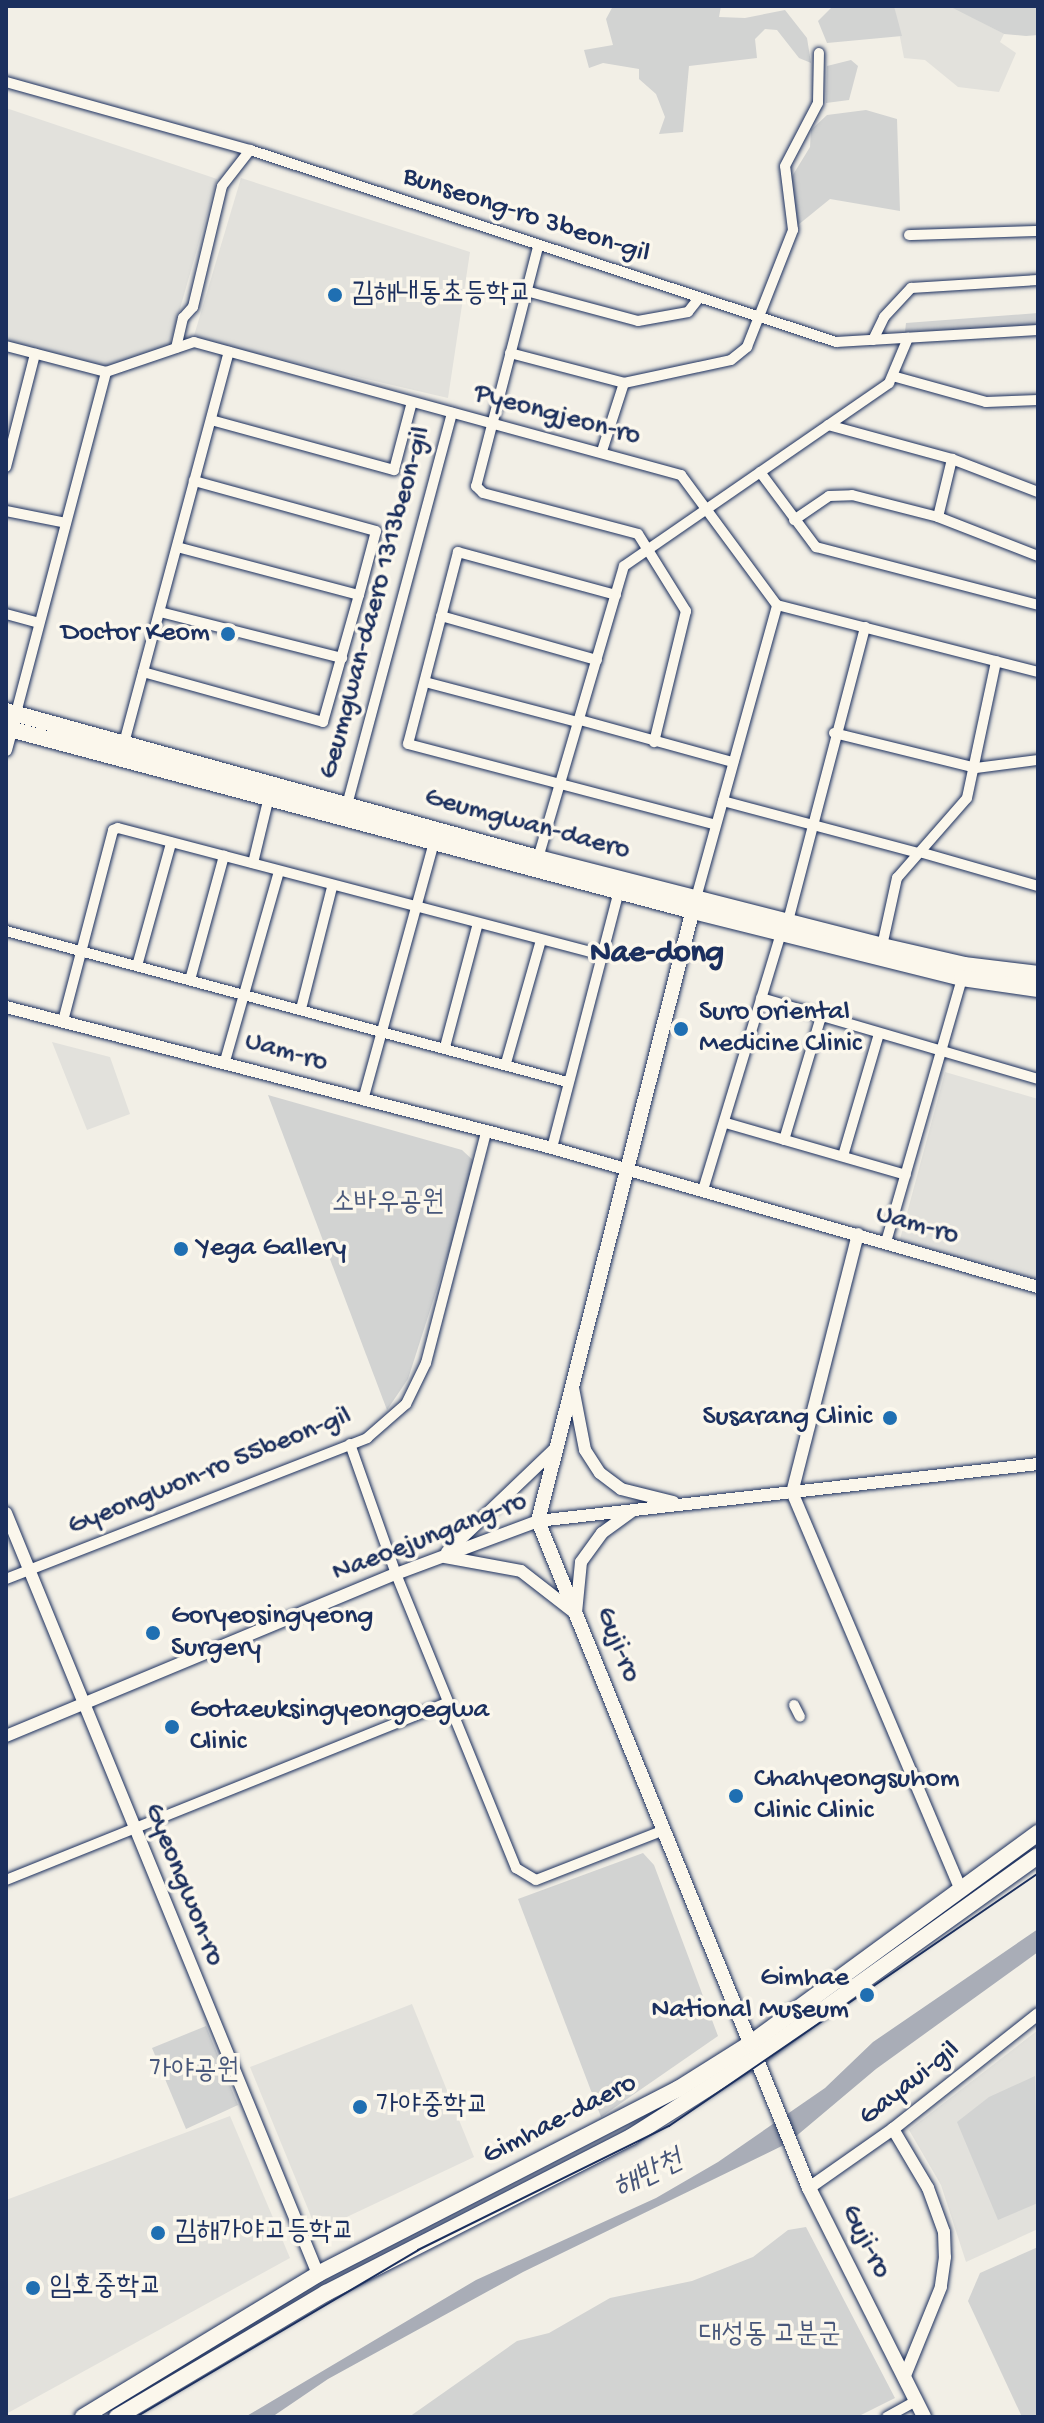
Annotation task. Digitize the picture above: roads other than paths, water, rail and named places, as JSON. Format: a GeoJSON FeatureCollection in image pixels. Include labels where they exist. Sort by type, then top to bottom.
{"type":"FeatureCollection","features":[{"type":"Feature","properties":{"kind":"main road","name":"Geumgwan-daero"},"geometry":{"type":"LineString","coordinates":[[10,720],[124,743],[962,978],[1038,989]]}},
{"type":"Feature","properties":{"kind":"main road","name":"Geumgwan-daero"},"geometry":{"type":"LineString","coordinates":[[10,720],[434,842],[619,891],[694,904]]}},
{"type":"Feature","properties":{"kind":"main road"},"geometry":{"type":"LineString","coordinates":[[538,1521],[694,904]]}},
{"type":"Feature","properties":{"kind":"main road","name":"Geumgwan-daero"},"geometry":{"type":"LineString","coordinates":[[784,927],[964,965],[1038,974]]}},
{"type":"Feature","properties":{"kind":"main road","name":"Guji-ro"},"geometry":{"type":"LineString","coordinates":[[538,1521],[809,2188],[924,2417]]}},
{"type":"Feature","properties":{"kind":"main road","name":"Gimhae-daero"},"geometry":{"type":"LineString","coordinates":[[83,2417],[318,2274],[754,2050],[1038,1833]]}},
{"type":"Feature","properties":{"kind":"main road","name":"Gimhae-daero"},"geometry":{"type":"LineString","coordinates":[[117,2417],[340,2285],[631,2137],[1038,1856]]}},
{"type":"Feature","properties":{"kind":"street"},"geometry":{"type":"LineString","coordinates":[[510,353],[624,383],[731,360],[747,347],[793,230],[785,166],[808,130],[818,103],[819,53]]}},
{"type":"Feature","properties":{"kind":"street","name":"Bunseong-ro 3beon-gil"},"geometry":{"type":"LineString","coordinates":[[6,82],[250,150],[538,247],[836,342],[1038,330]]}},
{"type":"Feature","properties":{"kind":"street"},"geometry":{"type":"LineString","coordinates":[[176,348],[183,318],[193,307],[222,186],[250,150]]}},
{"type":"Feature","properties":{"kind":"street"},"geometry":{"type":"LineString","coordinates":[[909,235],[1038,231]]}},
{"type":"Feature","properties":{"kind":"street"},"geometry":{"type":"LineString","coordinates":[[538,247],[478,491],[638,534],[686,611],[654,742]]}},
{"type":"Feature","properties":{"kind":"street"},"geometry":{"type":"LineString","coordinates":[[873,340],[884,317],[911,288],[1038,280]]}},
{"type":"Feature","properties":{"kind":"street"},"geometry":{"type":"LineString","coordinates":[[526,291],[638,321],[688,312],[699,298]]}},
{"type":"Feature","properties":{"kind":"street"},"geometry":{"type":"LineString","coordinates":[[538,858],[624,566],[896,377],[908,338]]}},
{"type":"Feature","properties":{"kind":"street","name":"Pyeongjeon-ro"},"geometry":{"type":"LineString","coordinates":[[106,372],[194,342],[452,413],[493,421],[681,475],[777,605]]}},
{"type":"Feature","properties":{"kind":"street"},"geometry":{"type":"LineString","coordinates":[[6,346],[106,372],[10,720],[6,750]]}},
{"type":"Feature","properties":{"kind":"street"},"geometry":{"type":"LineString","coordinates":[[124,743],[229,352]]}},
{"type":"Feature","properties":{"kind":"street"},"geometry":{"type":"LineString","coordinates":[[6,467],[11,420],[35,354]]}},
{"type":"Feature","properties":{"kind":"street"},"geometry":{"type":"LineString","coordinates":[[896,377],[986,402],[1038,400]]}},
{"type":"Feature","properties":{"kind":"street"},"geometry":{"type":"LineString","coordinates":[[602,451],[624,383]]}},
{"type":"Feature","properties":{"kind":"street"},"geometry":{"type":"LineString","coordinates":[[211,420],[394,470],[412,402]]}},
{"type":"Feature","properties":{"kind":"street","name":"Geumgwan-daero 1313beon-gil"},"geometry":{"type":"LineString","coordinates":[[347,805],[452,413]]}},
{"type":"Feature","properties":{"kind":"street"},"geometry":{"type":"LineString","coordinates":[[828,425],[952,459],[1038,492]]}},
{"type":"Feature","properties":{"kind":"street"},"geometry":{"type":"LineString","coordinates":[[938,517],[952,459]]}},
{"type":"Feature","properties":{"kind":"street"},"geometry":{"type":"LineString","coordinates":[[760,472],[816,547],[1038,605]]}},
{"type":"Feature","properties":{"kind":"street","name":"Geumgwan-daero 1313beon-gil"},"geometry":{"type":"LineString","coordinates":[[143,672],[323,722],[359,595],[376,531],[194,481]]}},
{"type":"Feature","properties":{"kind":"street"},"geometry":{"type":"LineString","coordinates":[[794,520],[836,495],[938,517],[1038,556]]}},
{"type":"Feature","properties":{"kind":"street"},"geometry":{"type":"LineString","coordinates":[[6,511],[66,523]]}},
{"type":"Feature","properties":{"kind":"street"},"geometry":{"type":"LineString","coordinates":[[177,547],[359,595]]}},
{"type":"Feature","properties":{"kind":"street"},"geometry":{"type":"LineString","coordinates":[[616,595],[458,552],[408,744],[716,825]]}},
{"type":"Feature","properties":{"kind":"street"},"geometry":{"type":"LineString","coordinates":[[694,904],[777,605],[1038,672]]}},
{"type":"Feature","properties":{"kind":"street"},"geometry":{"type":"LineString","coordinates":[[160,612],[342,658]]}},
{"type":"Feature","properties":{"kind":"street"},"geometry":{"type":"LineString","coordinates":[[6,614],[39,623]]}},
{"type":"Feature","properties":{"kind":"street"},"geometry":{"type":"LineString","coordinates":[[441,616],[597,660]]}},
{"type":"Feature","properties":{"kind":"street"},"geometry":{"type":"LineString","coordinates":[[703,1190],[784,927],[809,825],[865,627]]}},
{"type":"Feature","properties":{"kind":"street"},"geometry":{"type":"LineString","coordinates":[[882,946],[897,878],[967,798],[976,768],[996,661]]}},
{"type":"Feature","properties":{"kind":"street"},"geometry":{"type":"LineString","coordinates":[[425,682],[733,762]]}},
{"type":"Feature","properties":{"kind":"street"},"geometry":{"type":"LineString","coordinates":[[834,733],[976,768],[1038,760]]}},
{"type":"Feature","properties":{"kind":"street"},"geometry":{"type":"LineString","coordinates":[[253,863],[269,797]]}},
{"type":"Feature","properties":{"kind":"street"},"geometry":{"type":"LineString","coordinates":[[723,801],[1038,886]]}},
{"type":"Feature","properties":{"kind":"street"},"geometry":{"type":"LineString","coordinates":[[63,1021],[113,830],[253,863],[332,887],[602,955]]}},
{"type":"Feature","properties":{"kind":"street"},"geometry":{"type":"LineString","coordinates":[[363,1100],[434,842]]}},
{"type":"Feature","properties":{"kind":"street"},"geometry":{"type":"LineString","coordinates":[[137,966],[171,843]]}},
{"type":"Feature","properties":{"kind":"street"},"geometry":{"type":"LineString","coordinates":[[190,980],[224,856]]}},
{"type":"Feature","properties":{"kind":"street"},"geometry":{"type":"LineString","coordinates":[[225,1061],[279,872]]}},
{"type":"Feature","properties":{"kind":"street"},"geometry":{"type":"LineString","coordinates":[[301,1009],[332,887]]}},
{"type":"Feature","properties":{"kind":"street"},"geometry":{"type":"LineString","coordinates":[[552,1148],[619,891]]}},
{"type":"Feature","properties":{"kind":"street"},"geometry":{"type":"LineString","coordinates":[[445,1047],[478,923]]}},
{"type":"Feature","properties":{"kind":"street"},"geometry":{"type":"LineString","coordinates":[[6,931],[506,1063],[567,1082]]}},
{"type":"Feature","properties":{"kind":"street"},"geometry":{"type":"LineString","coordinates":[[506,1063],[541,940]]}},
{"type":"Feature","properties":{"kind":"street"},"geometry":{"type":"LineString","coordinates":[[886,1242],[962,978]]}},
{"type":"Feature","properties":{"kind":"street"},"geometry":{"type":"LineString","coordinates":[[761,998],[1038,1079]]}},
{"type":"Feature","properties":{"kind":"street","name":"Uam-ro"},"geometry":{"type":"LineString","coordinates":[[6,1007],[225,1061],[486,1133],[552,1148],[1037,1288]]}},
{"type":"Feature","properties":{"kind":"street"},"geometry":{"type":"LineString","coordinates":[[784,1140],[821,1017]]}},
{"type":"Feature","properties":{"kind":"street"},"geometry":{"type":"LineString","coordinates":[[843,1156],[879,1034]]}},
{"type":"Feature","properties":{"kind":"street"},"geometry":{"type":"LineString","coordinates":[[726,1123],[906,1175]]}},
{"type":"Feature","properties":{"kind":"street","name":"Gyeongwon-ro 55beon-gil"},"geometry":{"type":"LineString","coordinates":[[6,1579],[367,1438],[406,1404],[426,1363],[486,1133]]}},
{"type":"Feature","properties":{"kind":"street"},"geometry":{"type":"LineString","coordinates":[[858,1234],[792,1492],[961,1890]]}},
{"type":"Feature","properties":{"kind":"street"},"geometry":{"type":"LineString","coordinates":[[573,1388],[585,1450],[600,1473],[621,1489],[684,1504]]}},
{"type":"Feature","properties":{"kind":"street"},"geometry":{"type":"LineString","coordinates":[[350,1444],[396,1574],[516,1868],[527,1879],[546,1877],[664,1830]]}},
{"type":"Feature","properties":{"kind":"street"},"geometry":{"type":"LineString","coordinates":[[442,1557],[558,1446]]}},
{"type":"Feature","properties":{"kind":"street","name":"Naeoejungang-ro"},"geometry":{"type":"LineString","coordinates":[[6,1736],[396,1574],[538,1521],[1038,1464]]}},
{"type":"Feature","properties":{"kind":"street"},"geometry":{"type":"LineString","coordinates":[[442,1557],[506,1565],[576,1613],[581,1562],[602,1533],[634,1510]]}},
{"type":"Feature","properties":{"kind":"street","name":"Gyeongwon-ro"},"geometry":{"type":"LineString","coordinates":[[6,1513],[318,2274]]}},
{"type":"Feature","properties":{"kind":"street"},"geometry":{"type":"LineString","coordinates":[[6,1880],[136,1832],[448,1702]]}},
{"type":"Feature","properties":{"kind":"street"},"geometry":{"type":"LineString","coordinates":[[794,1705],[800,1717]]}},
{"type":"Feature","properties":{"kind":"street","name":"Gayaui-gil"},"geometry":{"type":"LineString","coordinates":[[809,2188],[893,2129],[1038,2014]]}},
{"type":"Feature","properties":{"kind":"street"},"geometry":{"type":"LineString","coordinates":[[893,2129],[928,2188],[944,2232],[941,2287],[904,2378]]}},
{"type":"Feature","properties":{"kind":"street"},"geometry":{"type":"LineString","coordinates":[[887,2417],[916,2401]]}},
{"type":"Feature","properties":{"kind":"tram line"},"geometry":{"type":"LineString","coordinates":[[136,2417],[418,2250],[669,2126],[1038,1873]]}},
{"type":"Feature","properties":{"kind":"place","name":"김해내동초등학교"},"geometry":{"type":"Point","coordinates":[335,295]}},
{"type":"Feature","properties":{"kind":"place","name":"Doctor Keom"},"geometry":{"type":"Point","coordinates":[228,634]}},
{"type":"Feature","properties":{"kind":"place","name":"Suro Oriental Medicine Clinic"},"geometry":{"type":"Point","coordinates":[681,1029]}},
{"type":"Feature","properties":{"kind":"place","name":"Yega Gallery"},"geometry":{"type":"Point","coordinates":[181,1249]}},
{"type":"Feature","properties":{"kind":"place","name":"Susarang Clinic"},"geometry":{"type":"Point","coordinates":[890,1418]}},
{"type":"Feature","properties":{"kind":"place","name":"Goryeosingyeong Surgery"},"geometry":{"type":"Point","coordinates":[153,1633]}},
{"type":"Feature","properties":{"kind":"place","name":"Gotaeuksingyeongoegwa Clinic"},"geometry":{"type":"Point","coordinates":[172,1727]}},
{"type":"Feature","properties":{"kind":"place","name":"Chahyeongsuhom Clinic Clinic"},"geometry":{"type":"Point","coordinates":[736,1796]}},
{"type":"Feature","properties":{"kind":"place","name":"Gimhae National Museum"},"geometry":{"type":"Point","coordinates":[867,1995]}},
{"type":"Feature","properties":{"kind":"place","name":"가야중학교"},"geometry":{"type":"Point","coordinates":[360,2107]}},
{"type":"Feature","properties":{"kind":"place","name":"김해가야고등학교"},"geometry":{"type":"Point","coordinates":[158,2233]}},
{"type":"Feature","properties":{"kind":"place","name":"임호중학교"},"geometry":{"type":"Point","coordinates":[33,2288]}},
{"type":"Feature","properties":{"kind":"district","name":"Nae-dong"},"geometry":{"type":"Point","coordinates":[657,954]}},
{"type":"Feature","properties":{"kind":"park label","name":"소바우공원"},"geometry":{"type":"Point","coordinates":[388,1204]}},
{"type":"Feature","properties":{"kind":"park label","name":"가야공원"},"geometry":{"type":"Point","coordinates":[194,2072]}},
{"type":"Feature","properties":{"kind":"park label","name":"대성동 고분군"},"geometry":{"type":"Point","coordinates":[770,2336]}},
{"type":"Feature","properties":{"kind":"water label","name":"해반천"},"geometry":{"type":"Point","coordinates":[649,2176]}}]}
